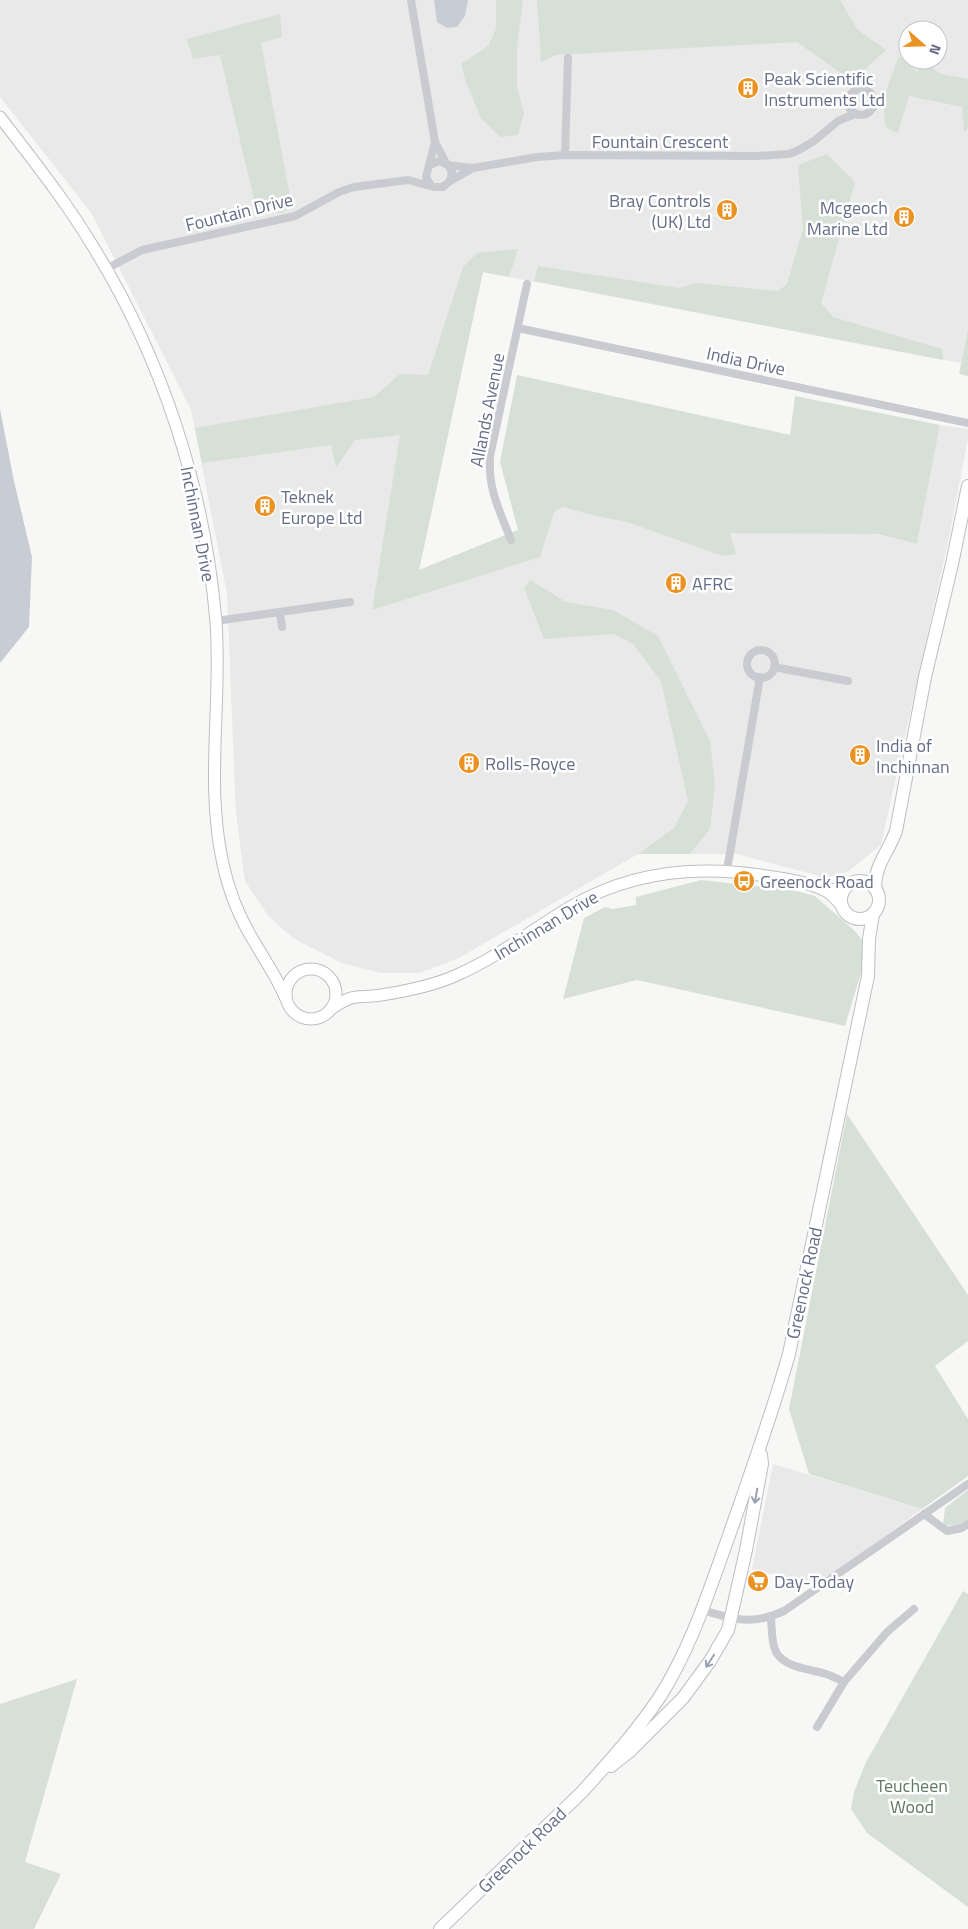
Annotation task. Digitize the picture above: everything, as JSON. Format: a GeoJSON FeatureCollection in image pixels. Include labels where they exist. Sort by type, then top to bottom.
{"type":"FeatureCollection","features":[{"type":"Feature","properties":{"kind":"main road"},"geometry":{"type":"LineString","coordinates":[[876,868],[875,888],[880,901],[873,914],[867,918],[857,919],[849,916],[842,906],[842,896],[852,884],[876,868],[890,846],[896,832],[925,677],[952,564],[968,486]]}},
{"type":"Feature","properties":{"kind":"main road"},"geometry":{"type":"LineString","coordinates":[[852,884],[865,882],[875,888]]}},
{"type":"Feature","properties":{"kind":"main road","name":"Greenock Road"},"geometry":{"type":"LineString","coordinates":[[440,1929],[582,1792],[603,1768],[659,1698],[702,1610],[760,1448],[789,1354],[866,986],[869,939],[873,914]]}},
{"type":"Feature","properties":{"kind":"main road"},"geometry":{"type":"LineString","coordinates":[[857,919],[869,939]]}},
{"type":"Feature","properties":{"kind":"main road","name":"Greenock Road"},"geometry":{"type":"LineString","coordinates":[[603,1768],[614,1765],[625,1756],[683,1698],[710,1661],[728,1630],[746,1553],[762,1464],[760,1448]]}},
{"type":"Feature","properties":{"kind":"main road"},"geometry":{"type":"LineString","coordinates":[[724,1550],[746,1553]]}},
{"type":"Feature","properties":{"kind":"street"},"geometry":{"type":"LineString","coordinates":[[411,0],[435,142],[452,172],[448,185],[439,188],[430,184],[426,177],[435,142]]}},
{"type":"Feature","properties":{"kind":"street"},"geometry":{"type":"LineString","coordinates":[[565,155],[568,58]]}},
{"type":"Feature","properties":{"kind":"street","name":"Fountain Crescent"},"geometry":{"type":"LineString","coordinates":[[447,164],[473,168],[528,158],[565,155],[757,156],[789,154],[814,141],[838,121],[855,114],[865,115],[870,112],[875,104],[872,94],[866,89],[856,89],[852,92],[838,121]]}},
{"type":"Feature","properties":{"kind":"street"},"geometry":{"type":"LineString","coordinates":[[848,101],[851,111],[855,114]]}},
{"type":"Feature","properties":{"kind":"street","name":"Inchinnan Drive"},"geometry":{"type":"LineString","coordinates":[[0,118],[72,213],[106,269],[142,340],[176,426],[199,512],[216,621],[214,780],[218,837],[228,881],[242,919],[264,959],[272,969],[285,997]]}},
{"type":"Feature","properties":{"kind":"street"},"geometry":{"type":"LineString","coordinates":[[428,167],[439,161],[447,164]]}},
{"type":"Feature","properties":{"kind":"street","name":"Fountain Drive"},"geometry":{"type":"LineString","coordinates":[[408,180],[428,167]]}},
{"type":"Feature","properties":{"kind":"street","name":"Fountain Crescent"},"geometry":{"type":"LineString","coordinates":[[450,181],[473,168]]}},
{"type":"Feature","properties":{"kind":"street","name":"Fountain Drive"},"geometry":{"type":"LineString","coordinates":[[106,269],[142,250],[295,216],[354,186],[408,180],[430,184]]}},
{"type":"Feature","properties":{"kind":"street","name":"Allands Avenue"},"geometry":{"type":"LineString","coordinates":[[511,540],[492,494],[489,475],[490,456],[527,284]]}},
{"type":"Feature","properties":{"kind":"street","name":"India Drive"},"geometry":{"type":"LineString","coordinates":[[518,328],[968,423]]}},
{"type":"Feature","properties":{"kind":"street"},"geometry":{"type":"LineString","coordinates":[[216,621],[350,602]]}},
{"type":"Feature","properties":{"kind":"street"},"geometry":{"type":"LineString","coordinates":[[280,612],[282,627]]}},
{"type":"Feature","properties":{"kind":"street"},"geometry":{"type":"LineString","coordinates":[[754,651],[768,652],[773,658],[774,667],[769,675],[760,678],[752,674],[747,667],[748,658],[754,651]]}},
{"type":"Feature","properties":{"kind":"street"},"geometry":{"type":"LineString","coordinates":[[774,667],[848,681]]}},
{"type":"Feature","properties":{"kind":"street"},"geometry":{"type":"LineString","coordinates":[[727,870],[760,678]]}},
{"type":"Feature","properties":{"kind":"street","name":"Inchinnan Drive"},"geometry":{"type":"LineString","coordinates":[[331,1008],[343,1000],[356,996],[377,996],[420,988],[456,976],[491,958],[571,906],[617,886],[666,873],[688,870],[727,870],[790,880],[827,891],[842,906]]}},
{"type":"Feature","properties":{"kind":"street","name":"Inchinnan Drive"},"geometry":{"type":"LineString","coordinates":[[827,891],[852,884]]}},
{"type":"Feature","properties":{"kind":"street"},"geometry":{"type":"LineString","coordinates":[[307,968],[323,972],[330,977],[334,985],[335,1001],[325,1015],[308,1019],[300,1017],[293,1012],[285,997],[289,980],[295,974],[307,968]]}},
{"type":"Feature","properties":{"kind":"street"},"geometry":{"type":"LineString","coordinates":[[272,969],[295,974]]}},
{"type":"Feature","properties":{"kind":"street","name":"Inchinnan Drive"},"geometry":{"type":"LineString","coordinates":[[334,985],[356,996]]}},
{"type":"Feature","properties":{"kind":"street"},"geometry":{"type":"LineString","coordinates":[[702,1610],[749,1621],[771,1617],[784,1611],[968,1484]]}},
{"type":"Feature","properties":{"kind":"street"},"geometry":{"type":"LineString","coordinates":[[924,1514],[947,1531],[966,1528]]}},
{"type":"Feature","properties":{"kind":"street"},"geometry":{"type":"LineString","coordinates":[[817,1727],[844,1682],[887,1632],[914,1609]]}},
{"type":"Feature","properties":{"kind":"street"},"geometry":{"type":"LineString","coordinates":[[771,1617],[773,1642],[777,1653],[782,1658],[789,1664],[825,1674],[844,1682]]}},
{"type":"Feature","properties":{"kind":"shaded area"},"geometry":{"type":"Polygon","coordinates":[[[0,0],[968,0],[968,329],[961,363],[483,272],[419,570],[518,530],[625,476],[917,544],[940,425],[968,429],[968,439],[948,542],[881,845],[849,871],[827,878],[737,854],[638,854],[459,958],[419,973],[380,973],[342,963],[294,939],[269,917],[245,881],[236,814],[227,594],[191,410],[92,214],[0,97],[0,0]]]}},
{"type":"Feature","properties":{"kind":"shaded area"},"geometry":{"type":"Polygon","coordinates":[[[434,0],[468,0],[465,16],[457,27],[447,28],[437,22],[434,0]]]}},
{"type":"Feature","properties":{"kind":"shaded area"},"geometry":{"type":"Polygon","coordinates":[[[0,409],[14,481],[32,557],[29,627],[0,663],[0,409]]]}},
{"type":"Feature","properties":{"kind":"shaded area"},"geometry":{"type":"Polygon","coordinates":[[[773,1464],[922,1509],[817,1586],[752,1569],[773,1464]]]}},
{"type":"Feature","properties":{"kind":"green space"},"geometry":{"type":"Polygon","coordinates":[[[496,0],[523,0],[517,47],[517,87],[524,113],[518,135],[500,137],[481,118],[466,82],[461,64],[488,46],[496,29],[496,0]]]}},
{"type":"Feature","properties":{"kind":"green space"},"geometry":{"type":"Polygon","coordinates":[[[537,0],[840,0],[857,29],[886,50],[852,81],[797,42],[556,55],[541,62],[537,0]]]}},
{"type":"Feature","properties":{"kind":"green space"},"geometry":{"type":"Polygon","coordinates":[[[280,14],[282,37],[261,43],[292,207],[281,213],[256,208],[220,55],[192,59],[193,57],[186,39],[280,14]]]}},
{"type":"Feature","properties":{"kind":"green space"},"geometry":{"type":"Polygon","coordinates":[[[898,59],[898,70],[915,70],[917,72],[919,70],[935,70],[940,74],[968,79],[968,128],[964,132],[962,107],[909,96],[898,133],[887,128],[884,110],[889,83],[898,59]]]}},
{"type":"Feature","properties":{"kind":"green space"},"geometry":{"type":"Polygon","coordinates":[[[827,154],[855,182],[821,303],[833,317],[942,349],[943,360],[534,281],[538,266],[679,288],[696,283],[778,291],[787,284],[803,229],[798,165],[827,154]]]}},
{"type":"Feature","properties":{"kind":"green space"},"geometry":{"type":"Polygon","coordinates":[[[518,249],[509,277],[483,272],[419,570],[518,530],[500,462],[517,375],[790,435],[795,396],[940,425],[917,544],[877,534],[730,533],[736,554],[723,556],[627,522],[563,507],[554,512],[540,557],[372,610],[400,435],[355,440],[336,468],[331,445],[202,463],[195,428],[374,397],[400,374],[428,375],[463,267],[477,253],[518,249]]]}},
{"type":"Feature","properties":{"kind":"green space"},"geometry":{"type":"Polygon","coordinates":[[[968,329],[968,376],[959,374],[968,329]]]}},
{"type":"Feature","properties":{"kind":"green space"},"geometry":{"type":"Polygon","coordinates":[[[530,580],[566,602],[613,610],[658,636],[710,741],[715,785],[710,829],[690,854],[638,854],[674,828],[688,801],[661,681],[633,644],[614,634],[544,639],[524,588],[530,580]]]}},
{"type":"Feature","properties":{"kind":"green space"},"geometry":{"type":"Polygon","coordinates":[[[701,880],[792,890],[815,896],[855,931],[863,941],[864,963],[845,1026],[637,980],[563,999],[584,918],[605,907],[613,909],[636,905],[636,897],[701,880]]]}},
{"type":"Feature","properties":{"kind":"green space"},"geometry":{"type":"Polygon","coordinates":[[[847,1114],[968,1295],[968,1341],[935,1366],[968,1419],[968,1476],[922,1509],[809,1474],[789,1409],[847,1114]]]}},
{"type":"Feature","properties":{"kind":"green space"},"geometry":{"type":"Polygon","coordinates":[[[968,1490],[968,1521],[956,1525],[943,1525],[945,1508],[968,1490]]]}},
{"type":"Feature","properties":{"kind":"green space","name":"Teucheen Wood"},"geometry":{"type":"Polygon","coordinates":[[[963,1591],[968,1594],[968,1907],[867,1833],[851,1809],[854,1792],[866,1762],[963,1591]]]}},
{"type":"Feature","properties":{"kind":"green space"},"geometry":{"type":"Polygon","coordinates":[[[77,1679],[25,1862],[61,1874],[34,1929],[0,1929],[0,1704],[77,1679]]]}},
{"type":"Feature","properties":{"kind":"place","name":"Peak Scientific Instruments Ltd"},"geometry":{"type":"Point","coordinates":[748,88]}},
{"type":"Feature","properties":{"kind":"place","name":"Bray Controls (UK) Ltd"},"geometry":{"type":"Point","coordinates":[727,210]}},
{"type":"Feature","properties":{"kind":"place","name":"Mcgeoch Marine Ltd"},"geometry":{"type":"Point","coordinates":[904,217]}},
{"type":"Feature","properties":{"kind":"place","name":"Teknek Europe Ltd"},"geometry":{"type":"Point","coordinates":[265,506]}},
{"type":"Feature","properties":{"kind":"place","name":"AFRC"},"geometry":{"type":"Point","coordinates":[676,583]}},
{"type":"Feature","properties":{"kind":"place","name":"India of Inchinnan"},"geometry":{"type":"Point","coordinates":[860,755]}},
{"type":"Feature","properties":{"kind":"place","name":"Rolls-Royce"},"geometry":{"type":"Point","coordinates":[469,763]}},
{"type":"Feature","properties":{"kind":"place","name":"Greenock Road"},"geometry":{"type":"Point","coordinates":[744,881]}},
{"type":"Feature","properties":{"kind":"place","name":"Day-Today"},"geometry":{"type":"Point","coordinates":[758,1581]}}]}
